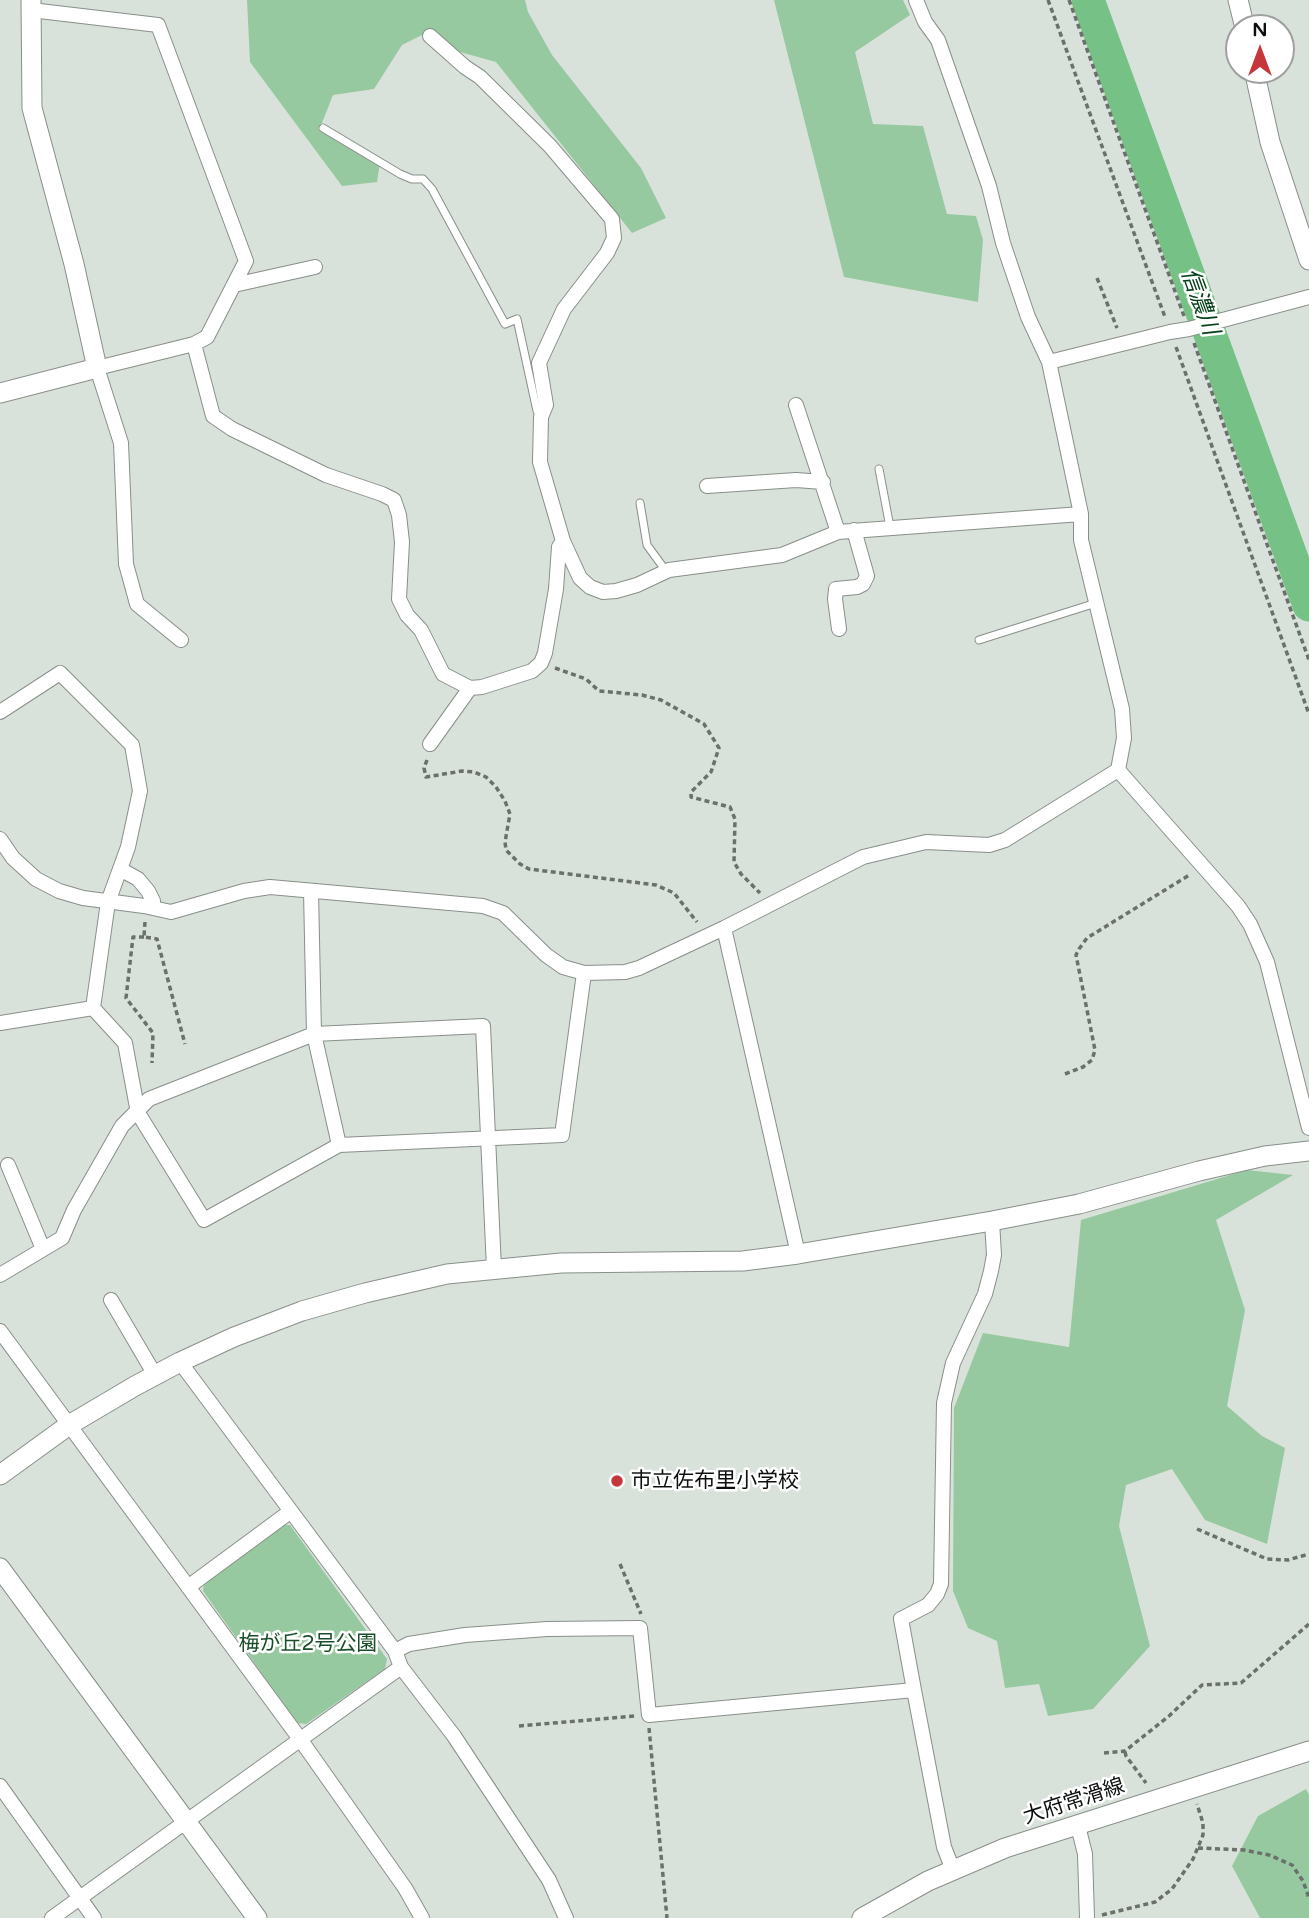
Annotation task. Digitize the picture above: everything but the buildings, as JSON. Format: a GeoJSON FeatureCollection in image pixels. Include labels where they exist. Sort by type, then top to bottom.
{"type":"FeatureCollection","features":[{"type":"Feature","properties":{"kind":"street"},"geometry":{"type":"LineString","coordinates":[[0,839],[13,858],[36,878],[59,891],[82,898],[171,912],[244,891],[270,887],[483,906],[503,913],[545,955],[563,967],[584,973],[625,972],[724,928],[801,887],[827,877],[846,864],[902,846],[926,842],[989,845],[1006,840],[1118,770],[1124,738],[1122,709],[1081,540],[1081,514],[1049,362],[1028,317],[1003,243],[989,186],[938,40],[925,22],[916,0]]}},
{"type":"Feature","properties":{"kind":"street"},"geometry":{"type":"LineString","coordinates":[[0,393],[97,368],[194,344],[207,337],[246,261],[158,25],[31,5],[32,108],[74,264],[97,368],[121,443],[127,564],[137,604],[181,640]]}},
{"type":"Feature","properties":{"kind":"street"},"geometry":{"type":"LineString","coordinates":[[430,36],[480,77],[550,146],[612,219],[614,237],[607,253],[564,309],[539,363],[546,405],[541,417],[540,462],[563,541],[580,578],[590,587],[603,592],[616,591],[637,585],[666,571],[782,555],[838,532],[1081,514]]}},
{"type":"Feature","properties":{"kind":"street"},"geometry":{"type":"LineString","coordinates":[[1257,84],[1270,142],[1309,260]]}},
{"type":"Feature","properties":{"kind":"street"},"geometry":{"type":"LineString","coordinates":[[234,285],[315,267]]}},
{"type":"Feature","properties":{"kind":"street"},"geometry":{"type":"LineString","coordinates":[[1049,362],[1309,297]]}},
{"type":"Feature","properties":{"kind":"street"},"geometry":{"type":"LineString","coordinates":[[194,344],[212,416],[232,429],[326,475],[394,500],[402,541],[399,599],[407,615],[421,630],[443,674],[470,688],[482,687],[532,671],[541,663],[556,589],[559,547],[563,541]]}},
{"type":"Feature","properties":{"kind":"street"},"geometry":{"type":"LineString","coordinates":[[796,405],[838,532]]}},
{"type":"Feature","properties":{"kind":"street"},"geometry":{"type":"LineString","coordinates":[[707,486],[796,480],[823,482]]}},
{"type":"Feature","properties":{"kind":"street"},"geometry":{"type":"LineString","coordinates":[[839,629],[836,589],[857,587],[867,576],[854,530]]}},
{"type":"Feature","properties":{"kind":"street"},"geometry":{"type":"LineString","coordinates":[[0,712],[60,673],[132,745],[140,791],[128,847],[108,902],[93,1008]]}},
{"type":"Feature","properties":{"kind":"street"},"geometry":{"type":"LineString","coordinates":[[430,744],[470,688]]}},
{"type":"Feature","properties":{"kind":"street"},"geometry":{"type":"LineString","coordinates":[[1118,770],[1238,906],[1250,924],[1267,962],[1309,1128]]}},
{"type":"Feature","properties":{"kind":"street"},"geometry":{"type":"LineString","coordinates":[[120,869],[138,879],[148,891],[153,901],[149,907]]}},
{"type":"Feature","properties":{"kind":"street"},"geometry":{"type":"LineString","coordinates":[[311,891],[314,1034],[339,1145]]}},
{"type":"Feature","properties":{"kind":"street"},"geometry":{"type":"LineString","coordinates":[[724,928],[799,1254]]}},
{"type":"Feature","properties":{"kind":"street"},"geometry":{"type":"LineString","coordinates":[[93,1008],[125,1043],[138,1109],[204,1220],[339,1145],[562,1135],[584,973]]}},
{"type":"Feature","properties":{"kind":"street"},"geometry":{"type":"LineString","coordinates":[[0,1023],[93,1008]]}},
{"type":"Feature","properties":{"kind":"street"},"geometry":{"type":"LineString","coordinates":[[0,1275],[62,1238],[74,1210],[122,1126],[149,1099],[314,1034],[483,1026],[494,1269]]}},
{"type":"Feature","properties":{"kind":"street"},"geometry":{"type":"LineString","coordinates":[[0,1475],[69,1425],[180,1362],[234,1337],[365,1293],[447,1274],[494,1269],[561,1263],[743,1261],[799,1254],[992,1222],[1079,1204],[1265,1156],[1309,1151]]}},
{"type":"Feature","properties":{"kind":"street"},"geometry":{"type":"LineString","coordinates":[[8,1165],[43,1249]]}},
{"type":"Feature","properties":{"kind":"street"},"geometry":{"type":"LineString","coordinates":[[953,1870],[944,1847],[901,1619],[928,1605],[941,1584],[944,1403],[953,1363],[985,1294],[994,1255],[992,1222]]}},
{"type":"Feature","properties":{"kind":"street"},"geometry":{"type":"LineString","coordinates":[[111,1300],[155,1375]]}},
{"type":"Feature","properties":{"kind":"street"},"geometry":{"type":"LineString","coordinates":[[0,1331],[300,1739],[405,1888],[422,1918]]}},
{"type":"Feature","properties":{"kind":"street"},"geometry":{"type":"LineString","coordinates":[[180,1362],[395,1651],[401,1667],[454,1735],[549,1880],[566,1918]]}},
{"type":"Feature","properties":{"kind":"street"},"geometry":{"type":"LineString","coordinates":[[188,1587],[290,1511]]}},
{"type":"Feature","properties":{"kind":"street"},"geometry":{"type":"LineString","coordinates":[[0,1568],[257,1918]]}},
{"type":"Feature","properties":{"kind":"street"},"geometry":{"type":"LineString","coordinates":[[395,1651],[410,1644],[465,1635],[547,1629],[640,1628],[649,1715],[914,1689]]}},
{"type":"Feature","properties":{"kind":"street"},"geometry":{"type":"LineString","coordinates":[[52,1918],[401,1667]]}},
{"type":"Feature","properties":{"kind":"street","name":"大府常滑線"},"geometry":{"type":"LineString","coordinates":[[862,1918],[906,1891],[1005,1848],[1309,1751]]}},
{"type":"Feature","properties":{"kind":"street"},"geometry":{"type":"LineString","coordinates":[[2,1794],[94,1918]]}},
{"type":"Feature","properties":{"kind":"street"},"geometry":{"type":"LineString","coordinates":[[1078,1826],[1094,1916]]}},
{"type":"Feature","properties":{"kind":"lane"},"geometry":{"type":"LineString","coordinates":[[323,128],[400,174],[412,179],[423,179],[432,189],[505,324],[517,319],[537,411],[541,417]]}},
{"type":"Feature","properties":{"kind":"lane"},"geometry":{"type":"LineString","coordinates":[[879,469],[890,527]]}},
{"type":"Feature","properties":{"kind":"lane"},"geometry":{"type":"LineString","coordinates":[[640,503],[647,545],[666,571]]}},
{"type":"Feature","properties":{"kind":"lane"},"geometry":{"type":"LineString","coordinates":[[979,640],[1096,603]]}},
{"type":"Feature","properties":{"kind":"path"},"geometry":{"type":"LineString","coordinates":[[1048,0],[1309,714]]}},
{"type":"Feature","properties":{"kind":"path"},"geometry":{"type":"LineString","coordinates":[[1097,278],[1123,343]]}},
{"type":"Feature","properties":{"kind":"path"},"geometry":{"type":"LineString","coordinates":[[541,663],[586,679],[599,691],[642,695],[661,700],[704,724],[719,748],[711,772],[691,792],[691,797],[730,807],[735,819],[734,862],[741,874],[770,904]]}},
{"type":"Feature","properties":{"kind":"path"},"geometry":{"type":"LineString","coordinates":[[430,744],[424,768],[426,777],[462,771],[474,772],[486,777],[496,787],[510,814],[506,850],[520,864],[529,869],[656,885],[674,893],[705,936]]}},
{"type":"Feature","properties":{"kind":"path"},"geometry":{"type":"LineString","coordinates":[[1065,1074],[1092,1060],[1095,1050],[1076,955],[1079,949],[1087,938],[1201,866]]}},
{"type":"Feature","properties":{"kind":"path"},"geometry":{"type":"LineString","coordinates":[[144,937],[149,907]]}},
{"type":"Feature","properties":{"kind":"path"},"geometry":{"type":"LineString","coordinates":[[152,1063],[153,1033],[126,998],[133,937],[157,939],[185,1044]]}},
{"type":"Feature","properties":{"kind":"path"},"geometry":{"type":"LineString","coordinates":[[1197,1530],[1267,1559],[1289,1560],[1309,1554]]}},
{"type":"Feature","properties":{"kind":"path"},"geometry":{"type":"LineString","coordinates":[[621,1564],[641,1612],[640,1628]]}},
{"type":"Feature","properties":{"kind":"path"},"geometry":{"type":"LineString","coordinates":[[1104,1753],[1125,1751],[1202,1685],[1241,1683],[1309,1624]]}},
{"type":"Feature","properties":{"kind":"path"},"geometry":{"type":"LineString","coordinates":[[519,1726],[649,1715],[667,1918]]}},
{"type":"Feature","properties":{"kind":"path"},"geometry":{"type":"LineString","coordinates":[[1125,1751],[1149,1786],[1154,1801]]}},
{"type":"Feature","properties":{"kind":"path"},"geometry":{"type":"LineString","coordinates":[[1094,1916],[1156,1902],[1172,1889],[1198,1848],[1203,1835],[1203,1823],[1192,1788]]}},
{"type":"Feature","properties":{"kind":"path"},"geometry":{"type":"LineString","coordinates":[[1198,1848],[1244,1850],[1269,1855],[1292,1865],[1303,1881],[1309,1898]]}},
{"type":"Feature","properties":{"kind":"green space"},"geometry":{"type":"Polygon","coordinates":[[[247,0],[525,0],[528,12],[552,55],[641,168],[666,218],[632,233],[496,62],[460,52],[430,31],[402,45],[374,89],[333,95],[320,128],[380,163],[377,182],[342,186],[250,62],[247,0]]]}},
{"type":"Feature","properties":{"kind":"green space"},"geometry":{"type":"Polygon","coordinates":[[[774,0],[903,0],[910,15],[855,52],[873,124],[923,126],[947,214],[976,216],[983,240],[978,302],[844,277],[774,0]]]}},
{"type":"Feature","properties":{"kind":"green space"},"geometry":{"type":"Polygon","coordinates":[[[1247,1170],[1293,1175],[1216,1220],[1245,1310],[1227,1406],[1262,1436],[1285,1448],[1267,1544],[1205,1520],[1172,1469],[1126,1485],[1119,1526],[1150,1646],[1093,1709],[1048,1716],[1039,1684],[1005,1688],[997,1641],[968,1628],[953,1591],[954,1408],[983,1333],[1069,1347],[1081,1220],[1247,1170]]]}},
{"type":"Feature","properties":{"kind":"green space","name":"梅が丘2号公園"},"geometry":{"type":"Polygon","coordinates":[[[282,1525],[290,1525],[387,1659],[385,1669],[306,1724],[297,1723],[203,1591],[204,1583],[282,1525]]]}},
{"type":"Feature","properties":{"kind":"green space"},"geometry":{"type":"Polygon","coordinates":[[[1306,1789],[1309,1795],[1309,1918],[1260,1918],[1232,1866],[1258,1816],[1306,1789]]]}},
{"type":"Feature","properties":{"kind":"waterway","name":"信濃川"},"geometry":{"type":"LineString","coordinates":[[1088,0],[1309,605]]}},
{"type":"Feature","properties":{"kind":"place","name":"市立佐布里小学校"},"geometry":{"type":"Point","coordinates":[617,1481]}}]}
